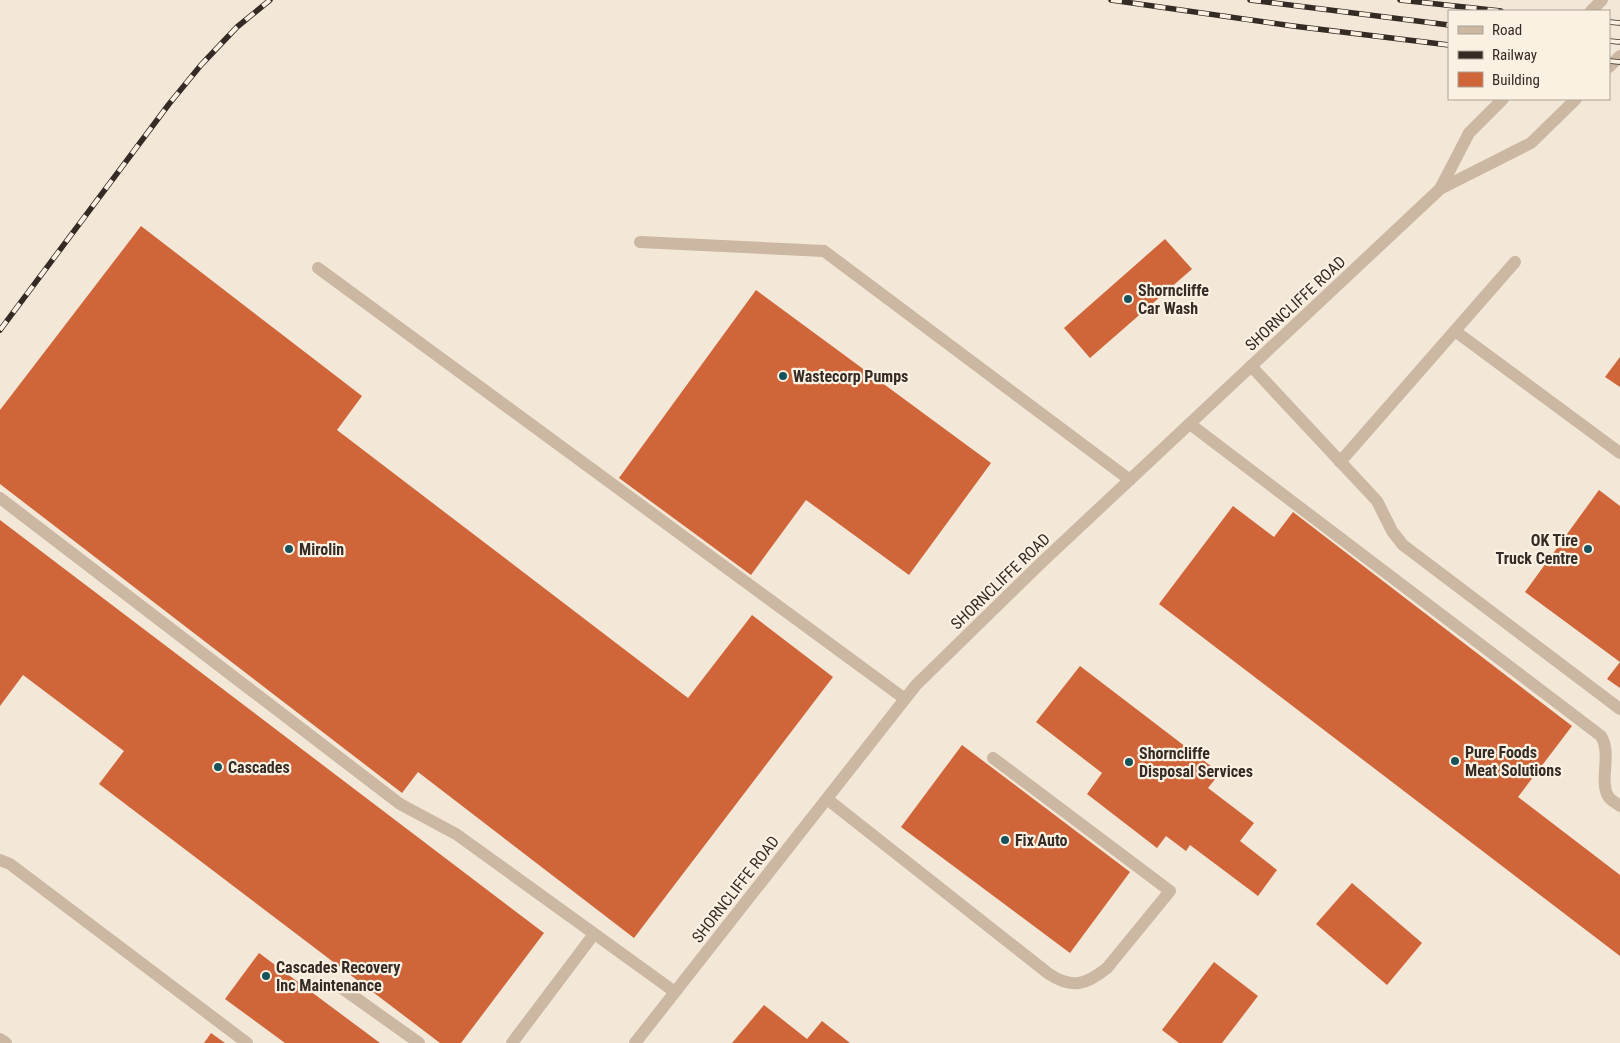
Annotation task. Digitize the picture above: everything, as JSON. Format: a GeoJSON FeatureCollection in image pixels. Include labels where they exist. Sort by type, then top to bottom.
{"type":"FeatureCollection","features":[{"type":"Feature","properties":{"kind":"street"},"geometry":{"type":"LineString","coordinates":[[1592,10],[1602,0]]}},
{"type":"Feature","properties":{"kind":"street"},"geometry":{"type":"LineString","coordinates":[[1610,66],[1620,56]]}},
{"type":"Feature","properties":{"kind":"street","name":"SHORNCLIFFE ROAD"},"geometry":{"type":"LineString","coordinates":[[1440,189],[1469,133],[1502,100]]}},
{"type":"Feature","properties":{"kind":"street","name":"SHORNCLIFFE ROAD"},"geometry":{"type":"LineString","coordinates":[[635,1043],[916,685],[1041,563],[1440,189],[1531,143],[1575,100]]}},
{"type":"Feature","properties":{"kind":"street"},"geometry":{"type":"LineString","coordinates":[[640,242],[824,251],[1130,480]]}},
{"type":"Feature","properties":{"kind":"street"},"geometry":{"type":"LineString","coordinates":[[1340,462],[1515,262]]}},
{"type":"Feature","properties":{"kind":"street"},"geometry":{"type":"LineString","coordinates":[[318,268],[905,699]]}},
{"type":"Feature","properties":{"kind":"street"},"geometry":{"type":"LineString","coordinates":[[1455,331],[1620,453]]}},
{"type":"Feature","properties":{"kind":"street"},"geometry":{"type":"LineString","coordinates":[[1251,366],[1376,501],[1402,545],[1620,709]]}},
{"type":"Feature","properties":{"kind":"street"},"geometry":{"type":"LineString","coordinates":[[1190,424],[1601,736],[1606,744],[1605,788],[1608,797],[1620,806]]}},
{"type":"Feature","properties":{"kind":"street"},"geometry":{"type":"LineString","coordinates":[[0,498],[400,804],[456,834],[675,992]]}},
{"type":"Feature","properties":{"kind":"street"},"geometry":{"type":"LineString","coordinates":[[827,799],[1049,974],[1061,981],[1072,984],[1085,982],[1107,968],[1170,891],[993,758]]}},
{"type":"Feature","properties":{"kind":"street"},"geometry":{"type":"LineString","coordinates":[[0,860],[10,864],[247,1043]]}},
{"type":"Feature","properties":{"kind":"street"},"geometry":{"type":"LineString","coordinates":[[512,1043],[594,934]]}},
{"type":"Feature","properties":{"kind":"street"},"geometry":{"type":"LineString","coordinates":[[339,986],[419,1043]]}},
{"type":"Feature","properties":{"kind":"street"},"geometry":{"type":"LineString","coordinates":[[0,1039],[6,1043]]}},
{"type":"Feature","properties":{"kind":"building","name":"Mirolin"},"geometry":{"type":"Polygon","coordinates":[[[141,226],[362,396],[337,430],[688,698],[752,615],[833,677],[634,938],[418,772],[402,793],[0,484],[0,410],[141,226]]]}},
{"type":"Feature","properties":{"kind":"building","name":"Shorncliffe Car Wash"},"geometry":{"type":"Polygon","coordinates":[[[1165,239],[1192,269],[1090,358],[1064,328],[1165,239]]]}},
{"type":"Feature","properties":{"kind":"building","name":"Wastecorp Pumps"},"geometry":{"type":"Polygon","coordinates":[[[756,290],[991,463],[909,575],[806,500],[751,575],[619,478],[756,290]]]}},
{"type":"Feature","properties":{"kind":"building"},"geometry":{"type":"Polygon","coordinates":[[[1620,357],[1620,387],[1605,377],[1620,357]]]}},
{"type":"Feature","properties":{"kind":"building","name":"OK Tire Truck Centre"},"geometry":{"type":"Polygon","coordinates":[[[1599,490],[1620,506],[1620,662],[1525,592],[1599,490]]]}},
{"type":"Feature","properties":{"kind":"building","name":"Pure Foods Meat Solutions"},"geometry":{"type":"Polygon","coordinates":[[[1233,506],[1274,537],[1293,512],[1572,726],[1518,797],[1620,875],[1620,956],[1159,604],[1233,506]]]}},
{"type":"Feature","properties":{"kind":"building","name":"Cascades"},"geometry":{"type":"Polygon","coordinates":[[[0,520],[544,933],[461,1043],[440,1043],[99,784],[124,751],[23,675],[0,706],[0,520]]]}},
{"type":"Feature","properties":{"kind":"building"},"geometry":{"type":"Polygon","coordinates":[[[1620,662],[1620,688],[1607,679],[1620,662]]]}},
{"type":"Feature","properties":{"kind":"building"},"geometry":{"type":"Polygon","coordinates":[[[1080,666],[1220,773],[1208,788],[1254,823],[1240,841],[1277,870],[1258,896],[1190,845],[1186,851],[1166,836],[1157,848],[1087,794],[1102,773],[1036,722],[1080,666]]]}},
{"type":"Feature","properties":{"kind":"building"},"geometry":{"type":"Polygon","coordinates":[[[962,745],[1130,872],[1070,953],[901,827],[962,745]]]}},
{"type":"Feature","properties":{"kind":"building"},"geometry":{"type":"Polygon","coordinates":[[[1352,883],[1422,943],[1387,985],[1316,924],[1352,883]]]}},
{"type":"Feature","properties":{"kind":"building","name":"Cascades Recovery Inc Maintenance"},"geometry":{"type":"Polygon","coordinates":[[[259,953],[380,1043],[285,1043],[225,999],[259,953]]]}},
{"type":"Feature","properties":{"kind":"building"},"geometry":{"type":"Polygon","coordinates":[[[1214,962],[1258,996],[1222,1043],[1179,1043],[1162,1030],[1214,962]]]}},
{"type":"Feature","properties":{"kind":"building"},"geometry":{"type":"Polygon","coordinates":[[[764,1005],[807,1039],[822,1021],[850,1043],[732,1043],[764,1005]]]}},
{"type":"Feature","properties":{"kind":"building"},"geometry":{"type":"Polygon","coordinates":[[[211,1033],[225,1043],[204,1043],[211,1033]]]}},
{"type":"Feature","properties":{"kind":"railway"},"geometry":{"type":"LineString","coordinates":[[0,330],[169,104],[201,65],[237,27],[270,0]]}},
{"type":"Feature","properties":{"kind":"railway"},"geometry":{"type":"LineString","coordinates":[[1111,0],[1293,26],[1448,45]]}},
{"type":"Feature","properties":{"kind":"railway"},"geometry":{"type":"LineString","coordinates":[[1250,0],[1448,25]]}},
{"type":"Feature","properties":{"kind":"railway"},"geometry":{"type":"LineString","coordinates":[[1400,0],[1492,10]]}},
{"type":"Feature","properties":{"kind":"railway"},"geometry":{"type":"LineString","coordinates":[[1610,22],[1620,23]]}},
{"type":"Feature","properties":{"kind":"railway"},"geometry":{"type":"LineString","coordinates":[[1610,41],[1620,42]]}},
{"type":"Feature","properties":{"kind":"railway"},"geometry":{"type":"LineString","coordinates":[[1610,61],[1620,62]]}},
{"type":"Feature","properties":{"kind":"place","name":"Shorncliffe Car Wash"},"geometry":{"type":"Point","coordinates":[1128,299]}},
{"type":"Feature","properties":{"kind":"place","name":"Wastecorp Pumps"},"geometry":{"type":"Point","coordinates":[783,376]}},
{"type":"Feature","properties":{"kind":"place","name":"Mirolin"},"geometry":{"type":"Point","coordinates":[289,549]}},
{"type":"Feature","properties":{"kind":"place","name":"OK Tire Truck Centre"},"geometry":{"type":"Point","coordinates":[1588,549]}},
{"type":"Feature","properties":{"kind":"place","name":"Pure Foods Meat Solutions"},"geometry":{"type":"Point","coordinates":[1455,761]}},
{"type":"Feature","properties":{"kind":"place","name":"Shorncliffe Disposal Services"},"geometry":{"type":"Point","coordinates":[1129,762]}},
{"type":"Feature","properties":{"kind":"place","name":"Cascades"},"geometry":{"type":"Point","coordinates":[218,767]}},
{"type":"Feature","properties":{"kind":"place","name":"Fix Auto"},"geometry":{"type":"Point","coordinates":[1005,840]}},
{"type":"Feature","properties":{"kind":"place","name":"Cascades Recovery Inc Maintenance"},"geometry":{"type":"Point","coordinates":[266,976]}}]}
